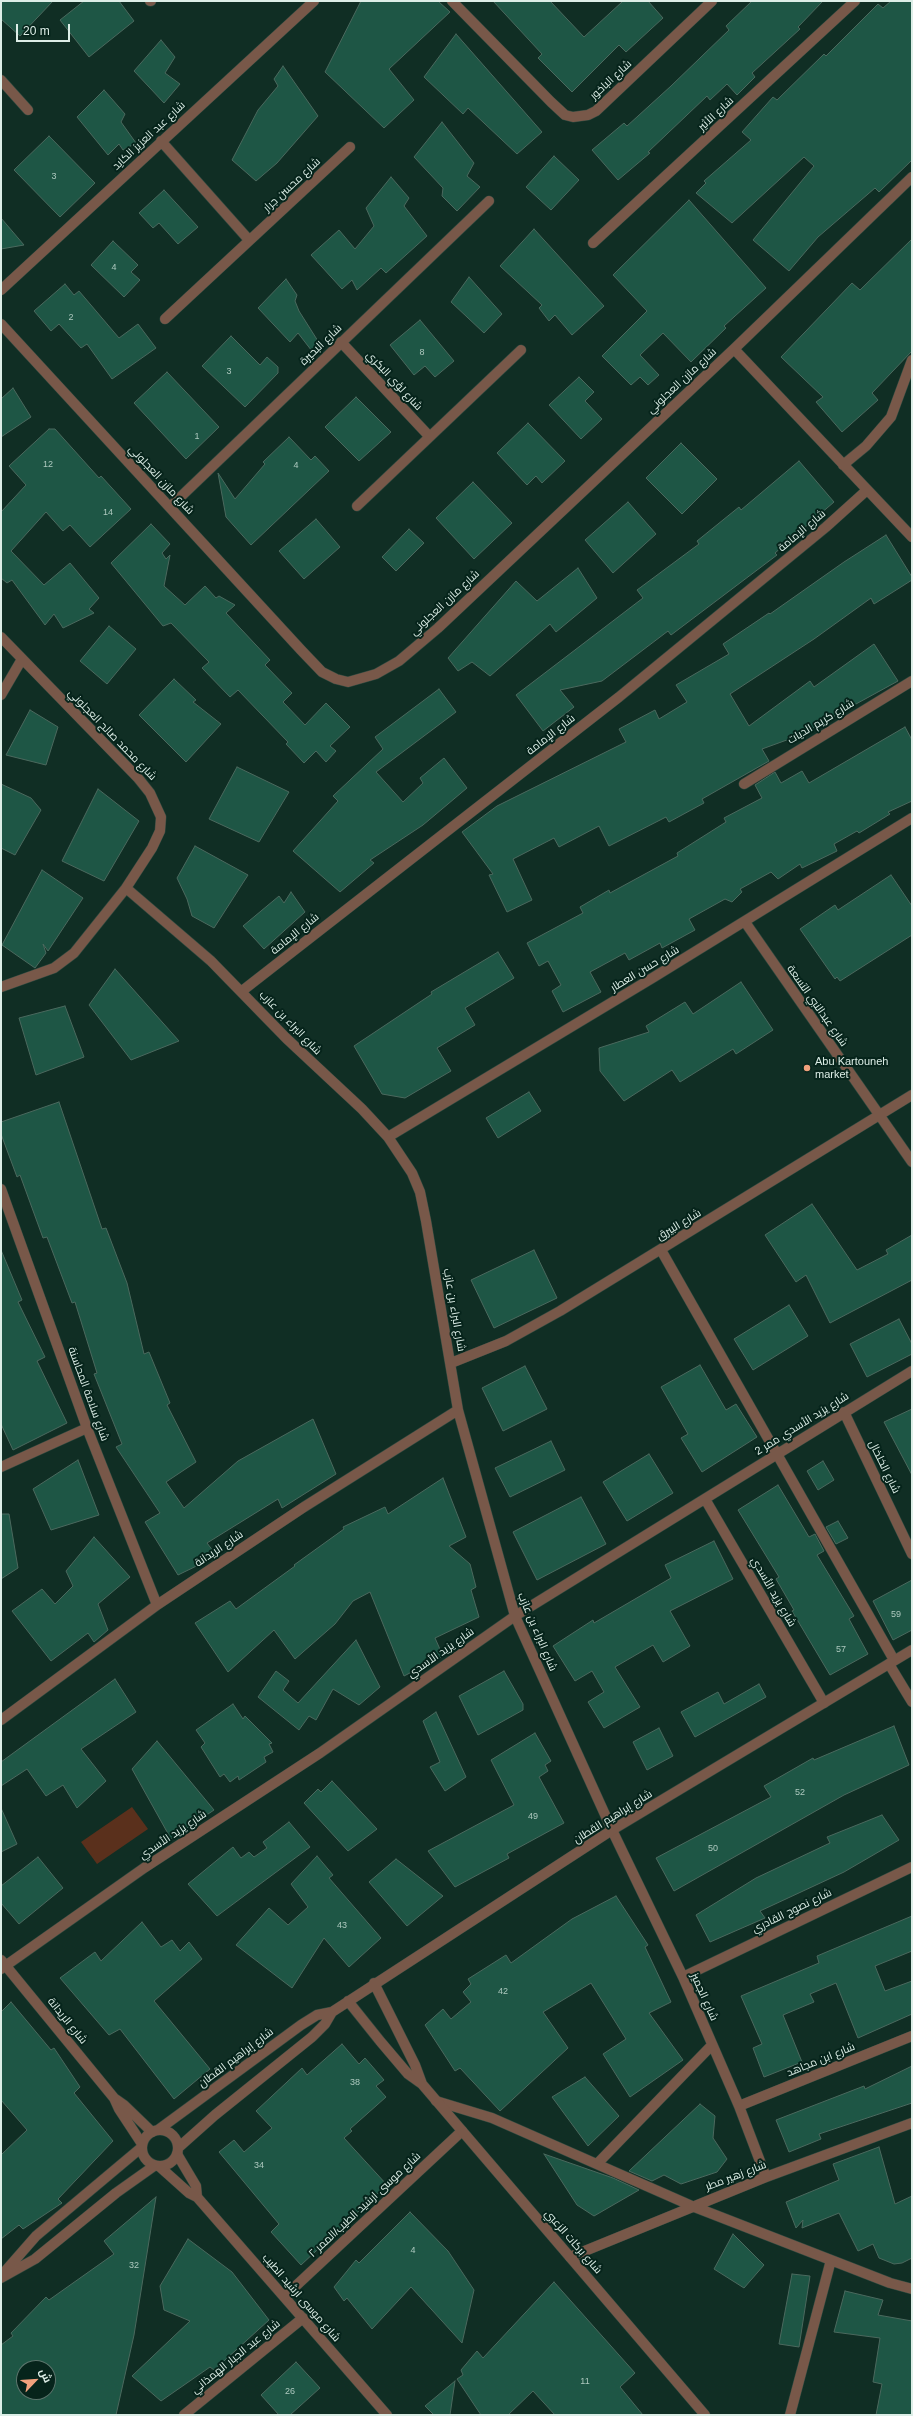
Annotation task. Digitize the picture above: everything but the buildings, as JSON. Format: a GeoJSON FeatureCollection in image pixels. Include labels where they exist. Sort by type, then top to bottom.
{"type":"FeatureCollection","features":[{"type":"Feature","properties":{"kind":"street","name":"شارع عبد العزيز الكايد"},"geometry":{"type":"LineString","coordinates":[[1,290],[314,1]]}},
{"type":"Feature","properties":{"kind":"street","name":"شارع الباخور"},"geometry":{"type":"LineString","coordinates":[[452,1],[551,102],[565,114],[573,117],[588,115],[596,111],[712,1]]}},
{"type":"Feature","properties":{"kind":"street","name":"شارع الأثير"},"geometry":{"type":"LineString","coordinates":[[593,243],[855,1]]}},
{"type":"Feature","properties":{"kind":"street"},"geometry":{"type":"LineString","coordinates":[[1,80],[28,110]]}},
{"type":"Feature","properties":{"kind":"street"},"geometry":{"type":"LineString","coordinates":[[161,141],[249,240]]}},
{"type":"Feature","properties":{"kind":"street","name":"شارع محسن جرار"},"geometry":{"type":"LineString","coordinates":[[165,319],[350,147]]}},
{"type":"Feature","properties":{"kind":"street","name":"شارع مازن العجلوني"},"geometry":{"type":"LineString","coordinates":[[1,324],[322,672],[336,680],[348,682],[363,679],[399,661],[438,628],[734,349],[912,177]]}},
{"type":"Feature","properties":{"kind":"street","name":"شارع البحيرة"},"geometry":{"type":"LineString","coordinates":[[170,507],[489,201]]}},
{"type":"Feature","properties":{"kind":"street","name":"شارع لؤي البكري"},"geometry":{"type":"LineString","coordinates":[[341,342],[429,436]]}},
{"type":"Feature","properties":{"kind":"street"},"geometry":{"type":"LineString","coordinates":[[734,349],[912,537]]}},
{"type":"Feature","properties":{"kind":"street"},"geometry":{"type":"LineString","coordinates":[[357,506],[521,350]]}},
{"type":"Feature","properties":{"kind":"street"},"geometry":{"type":"LineString","coordinates":[[843,465],[866,446],[892,417],[912,360]]}},
{"type":"Feature","properties":{"kind":"street","name":"شارع الإمامة"},"geometry":{"type":"LineString","coordinates":[[242,991],[619,697],[826,527],[867,490]]}},
{"type":"Feature","properties":{"kind":"street","name":"شارع محمد صالح العجلوني"},"geometry":{"type":"LineString","coordinates":[[1,637],[138,778],[157,804],[161,817],[160,831],[126,888],[65,962],[41,974],[1,987]]}},
{"type":"Feature","properties":{"kind":"street"},"geometry":{"type":"LineString","coordinates":[[1,695],[22,659]]}},
{"type":"Feature","properties":{"kind":"street","name":"شارع كريم الديات"},"geometry":{"type":"LineString","coordinates":[[744,784],[912,681]]}},
{"type":"Feature","properties":{"kind":"street","name":"شارع حسن العطار"},"geometry":{"type":"LineString","coordinates":[[388,1137],[744,922],[912,818]]}},
{"type":"Feature","properties":{"kind":"street","name":"شارع البراء بن عازب"},"geometry":{"type":"LineString","coordinates":[[126,888],[174,928],[242,991],[286,1038],[362,1108],[402,1155],[420,1192],[458,1410],[515,1616],[612,1830]]}},
{"type":"Feature","properties":{"kind":"street","name":"شارع عبدالنبي التسعة"},"geometry":{"type":"LineString","coordinates":[[744,922],[912,1162]]}},
{"type":"Feature","properties":{"kind":"street","name":"شارع البيرق"},"geometry":{"type":"LineString","coordinates":[[451,1363],[506,1341],[661,1250],[880,1117],[912,1095]]}},
{"type":"Feature","properties":{"kind":"street","name":"شارع سلامة المحاسنة"},"geometry":{"type":"LineString","coordinates":[[1,1189],[87,1428],[157,1605]]}},
{"type":"Feature","properties":{"kind":"street"},"geometry":{"type":"LineString","coordinates":[[661,1250],[776,1453],[892,1662],[912,1702]]}},
{"type":"Feature","properties":{"kind":"street","name":"شارع يزيد الأسدي ممر 2"},"geometry":{"type":"LineString","coordinates":[[705,1499],[776,1453],[912,1371]]}},
{"type":"Feature","properties":{"kind":"street","name":"شارع الريدانة"},"geometry":{"type":"LineString","coordinates":[[1,1720],[157,1605],[304,1507],[458,1410]]}},
{"type":"Feature","properties":{"kind":"street","name":"شارع الخلخال"},"geometry":{"type":"LineString","coordinates":[[844,1412],[912,1554]]}},
{"type":"Feature","properties":{"kind":"street"},"geometry":{"type":"LineString","coordinates":[[1,1467],[87,1428]]}},
{"type":"Feature","properties":{"kind":"street","name":"شارع يزيد الأسدي"},"geometry":{"type":"LineString","coordinates":[[3,1965],[144,1868],[320,1753],[515,1616],[705,1499],[824,1703]]}},
{"type":"Feature","properties":{"kind":"street","name":"شارع إبراهيم القطان"},"geometry":{"type":"LineString","coordinates":[[155,2131],[183,2114],[301,2025],[317,2015],[332,2012],[374,1983],[612,1830],[912,1650]]}},
{"type":"Feature","properties":{"kind":"street","name":"شارع الجميز"},"geometry":{"type":"LineString","coordinates":[[612,1830],[683,1977],[739,2106],[766,2177]]}},
{"type":"Feature","properties":{"kind":"street","name":"شارع نصوح القادري"},"geometry":{"type":"LineString","coordinates":[[683,1977],[912,1867]]}},
{"type":"Feature","properties":{"kind":"street","name":"شارع الريدانة"},"geometry":{"type":"LineString","coordinates":[[3,1965],[114,2098],[119,2109],[142,2145]]}},
{"type":"Feature","properties":{"kind":"street","name":"شارع بركات الزعبي"},"geometry":{"type":"LineString","coordinates":[[374,1983],[415,2065],[422,2084]]}},
{"type":"Feature","properties":{"kind":"street","name":"شارع بركات الزعبي"},"geometry":{"type":"LineString","coordinates":[[348,2002],[408,2074],[422,2084],[705,2415]]}},
{"type":"Feature","properties":{"kind":"street","name":"شارع إبراهيم القطان"},"geometry":{"type":"LineString","coordinates":[[178,2151],[215,2115],[312,2037],[325,2024],[332,2012]]}},
{"type":"Feature","properties":{"kind":"street","name":"شارع ابن مجاهد"},"geometry":{"type":"LineString","coordinates":[[739,2106],[912,2036]]}},
{"type":"Feature","properties":{"kind":"street"},"geometry":{"type":"LineString","coordinates":[[596,2164],[712,2045]]}},
{"type":"Feature","properties":{"kind":"street","name":"شارع الريدانة"},"geometry":{"type":"LineString","coordinates":[[114,2098],[124,2104],[155,2131]]}},
{"type":"Feature","properties":{"kind":"street"},"geometry":{"type":"LineString","coordinates":[[436,2101],[492,2118],[692,2206],[890,2283],[912,2289]]}},
{"type":"Feature","properties":{"kind":"street","name":"شارع زهير مطر"},"geometry":{"type":"LineString","coordinates":[[570,2257],[766,2177],[912,2123]]}},
{"type":"Feature","properties":{"kind":"street"},"geometry":{"type":"LineString","coordinates":[[155,2131],[170,2133],[174,2137],[178,2151],[171,2163],[157,2166],[116,2193],[36,2259],[1,2277],[36,2236],[142,2145],[155,2131]]}},
{"type":"Feature","properties":{"kind":"street","name":"شارع موسى ارشيد الطيب/الممر ٢"},"geometry":{"type":"LineString","coordinates":[[285,2296],[462,2131]]}},
{"type":"Feature","properties":{"kind":"street"},"geometry":{"type":"LineString","coordinates":[[142,2145],[145,2158],[157,2166]]}},
{"type":"Feature","properties":{"kind":"street","name":"شارع موسى ارشيد الطيب"},"geometry":{"type":"LineString","coordinates":[[178,2151],[196,2186],[197,2197]]}},
{"type":"Feature","properties":{"kind":"street","name":"شارع موسى ارشيد الطيب"},"geometry":{"type":"LineString","coordinates":[[157,2166],[189,2193],[197,2197],[285,2296],[387,2415]]}},
{"type":"Feature","properties":{"kind":"street"},"geometry":{"type":"LineString","coordinates":[[790,2415],[831,2260]]}},
{"type":"Feature","properties":{"kind":"street","name":"شارع عبد الجبار الهمذاني"},"geometry":{"type":"LineString","coordinates":[[184,2415],[303,2318]]}},
{"type":"Feature","properties":{"kind":"shaded area"},"geometry":{"type":"Polygon","coordinates":[[[132,1807],[148,1829],[97,1864],[81,1842],[132,1807]]]}},
{"type":"Feature","properties":{"kind":"place","name":"Abu Kartouneh market"},"geometry":{"type":"Point","coordinates":[807,1068]}}]}
